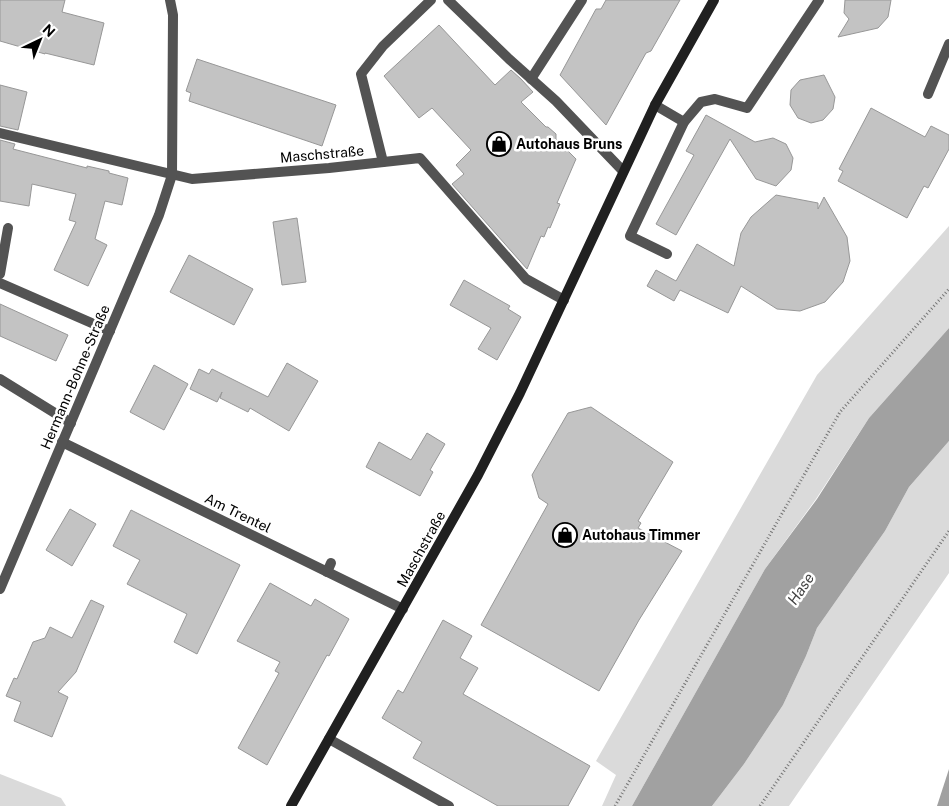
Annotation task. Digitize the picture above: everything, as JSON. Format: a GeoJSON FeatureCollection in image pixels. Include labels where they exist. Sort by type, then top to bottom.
{"type":"FeatureCollection","features":[{"type":"Feature","properties":{"kind":"main road","name":"Maschstraße"},"geometry":{"type":"LineString","coordinates":[[292,806],[478,475],[520,393],[655,105],[714,0]]}},
{"type":"Feature","properties":{"kind":"street","name":"Hermann-Bohne-Straße"},"geometry":{"type":"LineString","coordinates":[[0,589],[159,215],[172,175],[173,15],[170,0]]}},
{"type":"Feature","properties":{"kind":"street"},"geometry":{"type":"LineString","coordinates":[[384,162],[361,74],[382,46],[431,0]]}},
{"type":"Feature","properties":{"kind":"street"},"geometry":{"type":"LineString","coordinates":[[448,0],[556,102],[623,171]]}},
{"type":"Feature","properties":{"kind":"street"},"geometry":{"type":"LineString","coordinates":[[531,79],[582,0]]}},
{"type":"Feature","properties":{"kind":"street"},"geometry":{"type":"LineString","coordinates":[[666,254],[630,236],[684,122],[701,102],[716,99],[747,108],[819,0]]}},
{"type":"Feature","properties":{"kind":"street"},"geometry":{"type":"LineString","coordinates":[[928,94],[949,44]]}},
{"type":"Feature","properties":{"kind":"street"},"geometry":{"type":"LineString","coordinates":[[655,105],[684,122]]}},
{"type":"Feature","properties":{"kind":"street"},"geometry":{"type":"LineString","coordinates":[[0,133],[172,175]]}},
{"type":"Feature","properties":{"kind":"street","name":"Maschstraße"},"geometry":{"type":"LineString","coordinates":[[172,175],[192,179],[329,168],[420,158],[526,279],[564,300]]}},
{"type":"Feature","properties":{"kind":"street"},"geometry":{"type":"LineString","coordinates":[[0,274],[8,228]]}},
{"type":"Feature","properties":{"kind":"street"},"geometry":{"type":"LineString","coordinates":[[0,283],[110,331]]}},
{"type":"Feature","properties":{"kind":"street"},"geometry":{"type":"LineString","coordinates":[[0,379],[71,423]]}},
{"type":"Feature","properties":{"kind":"street","name":"Am Trentel"},"geometry":{"type":"LineString","coordinates":[[62,442],[329,567],[403,609]]}},
{"type":"Feature","properties":{"kind":"street"},"geometry":{"type":"LineString","coordinates":[[329,739],[449,806]]}},
{"type":"Feature","properties":{"kind":"path"},"geometry":{"type":"LineString","coordinates":[[615,806],[840,412],[949,289]]}},
{"type":"Feature","properties":{"kind":"path"},"geometry":{"type":"LineString","coordinates":[[760,806],[949,531]]}},
{"type":"Feature","properties":{"kind":"shaded area"},"geometry":{"type":"Polygon","coordinates":[[[949,226],[949,328],[869,418],[816,499],[765,569],[632,806],[602,806],[616,775],[596,761],[817,375],[949,226]]]}},
{"type":"Feature","properties":{"kind":"shaded area"},"geometry":{"type":"Polygon","coordinates":[[[949,441],[949,573],[789,806],[712,806],[744,764],[783,705],[817,628],[885,531],[909,487],[949,441]]]}},
{"type":"Feature","properties":{"kind":"shaded area"},"geometry":{"type":"Polygon","coordinates":[[[0,774],[61,798],[66,806],[0,806],[0,774]]]}},
{"type":"Feature","properties":{"kind":"water","name":"Hase"},"geometry":{"type":"Polygon","coordinates":[[[949,328],[949,441],[909,487],[885,531],[817,628],[783,705],[744,764],[712,806],[632,806],[765,569],[817,499],[869,418],[949,328]]]}},
{"type":"Feature","properties":{"kind":"water"},"geometry":{"type":"Polygon","coordinates":[[[949,769],[949,806],[937,806],[949,769]]]}},
{"type":"Feature","properties":{"kind":"building"},"geometry":{"type":"Polygon","coordinates":[[[0,0],[65,0],[62,12],[104,23],[94,65],[0,41],[0,0]]]}},
{"type":"Feature","properties":{"kind":"building"},"geometry":{"type":"Polygon","coordinates":[[[606,0],[680,0],[651,51],[646,53],[606,125],[560,75],[596,9],[601,9],[606,0]]]}},
{"type":"Feature","properties":{"kind":"building"},"geometry":{"type":"Polygon","coordinates":[[[845,0],[891,0],[888,17],[878,28],[838,37],[849,19],[844,13],[845,0]]]}},
{"type":"Feature","properties":{"kind":"building"},"geometry":{"type":"Polygon","coordinates":[[[439,25],[495,85],[511,70],[521,79],[533,92],[521,102],[546,127],[556,134],[556,139],[576,159],[557,203],[560,204],[550,228],[548,227],[544,237],[541,236],[527,269],[452,184],[464,174],[456,165],[471,150],[432,108],[419,118],[384,76],[439,25]]]}},
{"type":"Feature","properties":{"kind":"building"},"geometry":{"type":"Polygon","coordinates":[[[197,59],[336,105],[322,146],[189,101],[191,93],[186,91],[197,59]]]}},
{"type":"Feature","properties":{"kind":"building"},"geometry":{"type":"Polygon","coordinates":[[[824,75],[835,97],[833,109],[823,120],[811,123],[798,118],[790,105],[791,90],[800,80],[824,75]]]}},
{"type":"Feature","properties":{"kind":"building"},"geometry":{"type":"Polygon","coordinates":[[[0,85],[27,92],[18,130],[0,126],[0,85]]]}},
{"type":"Feature","properties":{"kind":"building"},"geometry":{"type":"Polygon","coordinates":[[[871,108],[925,137],[931,126],[949,135],[949,149],[928,188],[924,186],[907,218],[838,181],[843,171],[839,169],[871,108]]]}},
{"type":"Feature","properties":{"kind":"building"},"geometry":{"type":"Polygon","coordinates":[[[706,115],[755,142],[773,138],[786,144],[793,158],[791,170],[776,186],[756,179],[730,139],[676,235],[656,224],[694,155],[686,151],[706,115]]]}},
{"type":"Feature","properties":{"kind":"building"},"geometry":{"type":"Polygon","coordinates":[[[0,140],[15,144],[13,149],[87,168],[87,166],[109,171],[109,173],[128,178],[122,205],[105,201],[95,239],[107,245],[88,286],[54,270],[76,222],[69,220],[76,194],[32,184],[29,206],[0,201],[0,140]]]}},
{"type":"Feature","properties":{"kind":"building"},"geometry":{"type":"Polygon","coordinates":[[[776,195],[818,203],[818,209],[824,197],[847,237],[850,261],[843,282],[825,302],[800,311],[777,309],[741,286],[728,313],[680,290],[674,301],[647,286],[656,270],[676,281],[697,244],[734,266],[741,233],[751,217],[776,195]]]}},
{"type":"Feature","properties":{"kind":"building"},"geometry":{"type":"Polygon","coordinates":[[[297,218],[306,282],[282,285],[273,222],[297,218]]]}},
{"type":"Feature","properties":{"kind":"building"},"geometry":{"type":"Polygon","coordinates":[[[189,255],[253,289],[234,325],[170,292],[189,255]]]}},
{"type":"Feature","properties":{"kind":"building"},"geometry":{"type":"Polygon","coordinates":[[[464,280],[510,306],[508,309],[521,317],[497,360],[478,349],[491,328],[450,305],[464,280]]]}},
{"type":"Feature","properties":{"kind":"building"},"geometry":{"type":"Polygon","coordinates":[[[0,304],[68,335],[56,361],[0,336],[0,304]]]}},
{"type":"Feature","properties":{"kind":"building"},"geometry":{"type":"Polygon","coordinates":[[[287,363],[318,381],[289,431],[250,408],[248,412],[220,398],[222,392],[217,402],[190,389],[199,369],[209,374],[212,369],[268,397],[287,363]]]}},
{"type":"Feature","properties":{"kind":"building"},"geometry":{"type":"Polygon","coordinates":[[[154,365],[188,384],[164,430],[130,412],[154,365]]]}},
{"type":"Feature","properties":{"kind":"building"},"geometry":{"type":"Polygon","coordinates":[[[591,407],[673,462],[638,521],[641,523],[638,528],[682,551],[639,620],[599,691],[481,625],[548,504],[539,498],[532,475],[568,413],[591,407]]]}},
{"type":"Feature","properties":{"kind":"building"},"geometry":{"type":"Polygon","coordinates":[[[427,433],[445,444],[430,470],[433,472],[420,496],[366,467],[379,442],[411,460],[427,433]]]}},
{"type":"Feature","properties":{"kind":"building"},"geometry":{"type":"Polygon","coordinates":[[[70,509],[96,524],[72,566],[46,550],[70,509]]]}},
{"type":"Feature","properties":{"kind":"building"},"geometry":{"type":"Polygon","coordinates":[[[131,510],[240,565],[197,654],[174,642],[187,614],[127,584],[140,560],[113,546],[131,510]]]}},
{"type":"Feature","properties":{"kind":"building"},"geometry":{"type":"Polygon","coordinates":[[[270,583],[311,606],[315,599],[349,619],[329,656],[327,655],[267,765],[238,748],[279,673],[275,671],[280,662],[237,641],[270,583]]]}},
{"type":"Feature","properties":{"kind":"building"},"geometry":{"type":"Polygon","coordinates":[[[91,600],[104,606],[76,672],[58,692],[68,697],[52,737],[14,721],[21,702],[6,696],[14,678],[17,679],[33,642],[45,638],[50,627],[72,638],[91,600]]]}},
{"type":"Feature","properties":{"kind":"building"},"geometry":{"type":"Polygon","coordinates":[[[443,620],[472,636],[460,658],[478,668],[463,694],[590,766],[568,806],[498,806],[413,758],[422,742],[382,718],[398,690],[403,693],[443,620]]]}},
{"type":"Feature","properties":{"kind":"place","name":"Autohaus Bruns"},"geometry":{"type":"Point","coordinates":[499,144]}},
{"type":"Feature","properties":{"kind":"place","name":"Autohaus Timmer"},"geometry":{"type":"Point","coordinates":[565,535]}}]}
